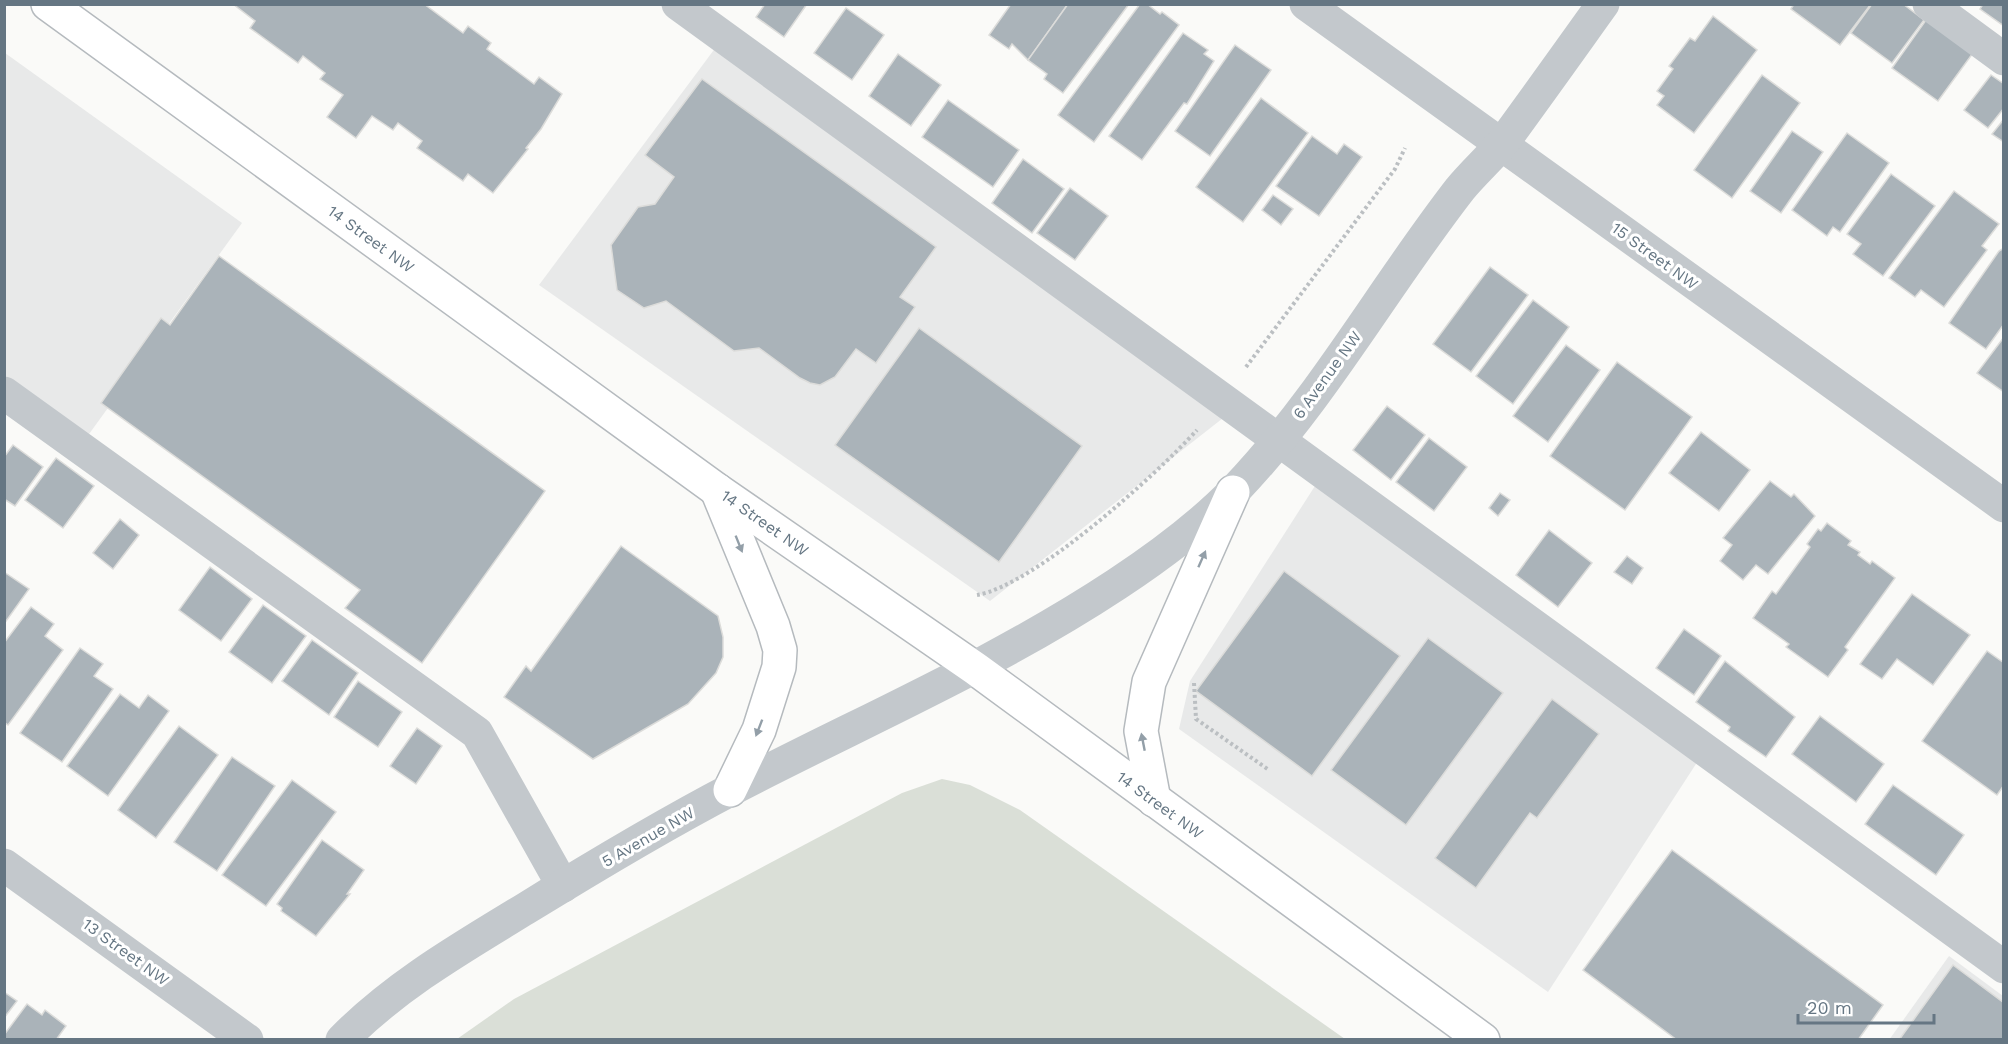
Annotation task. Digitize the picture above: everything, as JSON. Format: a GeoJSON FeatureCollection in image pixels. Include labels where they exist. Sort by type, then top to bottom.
{"type":"FeatureCollection","features":[{"type":"Feature","properties":{"kind":"main road","name":"14 Street NW"},"geometry":{"type":"LineString","coordinates":[[48,4],[717,489],[976,669],[1483,1040]]}},
{"type":"Feature","properties":{"kind":"main road"},"geometry":{"type":"LineString","coordinates":[[717,489],[773,626],[780,650],[779,667],[759,730],[730,790]]}},
{"type":"Feature","properties":{"kind":"main road"},"geometry":{"type":"LineString","coordinates":[[1154,800],[1141,731],[1149,682],[1233,492]]}},
{"type":"Feature","properties":{"kind":"street"},"geometry":{"type":"LineString","coordinates":[[678,4],[2004,967]]}},
{"type":"Feature","properties":{"kind":"street","name":"15 Street NW"},"geometry":{"type":"LineString","coordinates":[[1306,4],[2004,506]]}},
{"type":"Feature","properties":{"kind":"street","name":"6 Avenue NW"},"geometry":{"type":"LineString","coordinates":[[976,669],[1121,582],[1176,541],[1233,492],[1278,441],[1314,394],[1461,188],[1502,144],[1603,4]]}},
{"type":"Feature","properties":{"kind":"street"},"geometry":{"type":"LineString","coordinates":[[1929,4],[2004,58]]}},
{"type":"Feature","properties":{"kind":"street"},"geometry":{"type":"LineString","coordinates":[[4,393],[477,733],[562,886]]}},
{"type":"Feature","properties":{"kind":"street","name":"5 Avenue NW"},"geometry":{"type":"LineString","coordinates":[[342,1040],[367,1014],[444,959],[562,886],[730,790],[976,669]]}},
{"type":"Feature","properties":{"kind":"street","name":"13 Street NW"},"geometry":{"type":"LineString","coordinates":[[4,865],[247,1040]]}},
{"type":"Feature","properties":{"kind":"path"},"geometry":{"type":"LineString","coordinates":[[1194,675],[1196,719],[1269,770]]}},
{"type":"Feature","properties":{"kind":"shaded area"},"geometry":{"type":"Polygon","coordinates":[[[719,43],[1232,411],[990,601],[539,285],[719,43]]]}},
{"type":"Feature","properties":{"kind":"shaded area"},"geometry":{"type":"Polygon","coordinates":[[[5,53],[242,223],[76,452],[5,400],[5,53]]]}},
{"type":"Feature","properties":{"kind":"shaded area"},"geometry":{"type":"Polygon","coordinates":[[[1322,475],[1707,747],[1548,992],[1179,729],[1190,681],[1322,475]]]}},
{"type":"Feature","properties":{"kind":"shaded area"},"geometry":{"type":"Polygon","coordinates":[[[942,779],[970,785],[1020,810],[1345,1039],[457,1039],[514,999],[902,793],[942,779]]]}},
{"type":"Feature","properties":{"kind":"shaded area"},"geometry":{"type":"Polygon","coordinates":[[[1949,956],[2003,996],[2003,1039],[1889,1040],[1949,956]]]}},
{"type":"Feature","properties":{"kind":"building"},"geometry":{"type":"Polygon","coordinates":[[[233,4],[424,4],[463,33],[468,26],[491,43],[487,49],[534,84],[539,77],[562,94],[541,129],[526,148],[528,149],[493,193],[468,174],[463,181],[417,148],[422,141],[398,123],[393,130],[372,116],[356,138],[327,117],[343,95],[320,79],[325,73],[303,56],[298,63],[250,28],[255,21],[233,4]]]}},
{"type":"Feature","properties":{"kind":"building"},"geometry":{"type":"Polygon","coordinates":[[[765,4],[807,4],[784,37],[756,17],[765,4]]]}},
{"type":"Feature","properties":{"kind":"building"},"geometry":{"type":"Polygon","coordinates":[[[1011,4],[1068,4],[1028,60],[1012,44],[1009,49],[989,35],[1011,4]]]}},
{"type":"Feature","properties":{"kind":"building"},"geometry":{"type":"Polygon","coordinates":[[[1068,4],[1129,4],[1063,93],[1044,79],[1047,74],[1028,60],[1068,4]]]}},
{"type":"Feature","properties":{"kind":"building"},"geometry":{"type":"Polygon","coordinates":[[[1140,4],[1147,4],[1160,14],[1162,12],[1179,25],[1094,142],[1058,115],[1140,4]]]}},
{"type":"Feature","properties":{"kind":"building"},"geometry":{"type":"Polygon","coordinates":[[[1794,4],[1871,4],[1840,45],[1791,9],[1794,4]]]}},
{"type":"Feature","properties":{"kind":"building"},"geometry":{"type":"Polygon","coordinates":[[[1872,4],[1903,4],[1924,20],[1892,63],[1851,33],[1872,4]]]}},
{"type":"Feature","properties":{"kind":"building"},"geometry":{"type":"Polygon","coordinates":[[[1983,4],[2004,4],[2004,26],[1980,9],[1983,4]]]}},
{"type":"Feature","properties":{"kind":"building"},"geometry":{"type":"Polygon","coordinates":[[[846,8],[884,35],[852,80],[814,53],[846,8]]]}},
{"type":"Feature","properties":{"kind":"building"},"geometry":{"type":"Polygon","coordinates":[[[1713,16],[1757,50],[1694,133],[1657,105],[1664,96],[1657,91],[1673,69],[1669,66],[1690,38],[1695,41],[1713,16]]]}},
{"type":"Feature","properties":{"kind":"building"},"geometry":{"type":"Polygon","coordinates":[[[1926,20],[1973,53],[1938,101],[1892,68],[1926,20]]]}},
{"type":"Feature","properties":{"kind":"building"},"geometry":{"type":"Polygon","coordinates":[[[1183,33],[1208,50],[1204,54],[1214,61],[1187,104],[1184,103],[1142,160],[1109,136],[1183,33]]]}},
{"type":"Feature","properties":{"kind":"building"},"geometry":{"type":"Polygon","coordinates":[[[1235,45],[1271,70],[1210,156],[1175,131],[1235,45]]]}},
{"type":"Feature","properties":{"kind":"building"},"geometry":{"type":"Polygon","coordinates":[[[898,54],[941,85],[911,126],[869,96],[898,54]]]}},
{"type":"Feature","properties":{"kind":"building"},"geometry":{"type":"Polygon","coordinates":[[[1762,75],[1800,103],[1732,198],[1694,170],[1762,75]]]}},
{"type":"Feature","properties":{"kind":"building"},"geometry":{"type":"Polygon","coordinates":[[[1991,75],[2004,84],[2004,108],[1988,128],[1964,110],[1991,75]]]}},
{"type":"Feature","properties":{"kind":"building"},"geometry":{"type":"Polygon","coordinates":[[[702,79],[936,247],[900,297],[915,307],[876,363],[856,349],[835,377],[820,385],[810,383],[759,348],[734,351],[666,301],[644,308],[617,290],[611,245],[638,207],[655,204],[674,177],[645,155],[702,79]]]}},
{"type":"Feature","properties":{"kind":"building"},"geometry":{"type":"Polygon","coordinates":[[[1261,98],[1308,133],[1243,222],[1196,187],[1261,98]]]}},
{"type":"Feature","properties":{"kind":"building"},"geometry":{"type":"Polygon","coordinates":[[[948,100],[1019,150],[993,187],[922,137],[948,100]]]}},
{"type":"Feature","properties":{"kind":"building"},"geometry":{"type":"Polygon","coordinates":[[[2004,119],[2004,142],[1992,134],[2004,119]]]}},
{"type":"Feature","properties":{"kind":"building"},"geometry":{"type":"Polygon","coordinates":[[[1792,131],[1823,152],[1781,213],[1750,191],[1792,131]]]}},
{"type":"Feature","properties":{"kind":"building"},"geometry":{"type":"Polygon","coordinates":[[[1847,133],[1889,163],[1840,232],[1833,227],[1827,236],[1792,210],[1847,133]]]}},
{"type":"Feature","properties":{"kind":"building"},"geometry":{"type":"Polygon","coordinates":[[[1312,136],[1337,154],[1344,144],[1362,157],[1319,216],[1276,186],[1312,136]]]}},
{"type":"Feature","properties":{"kind":"building"},"geometry":{"type":"Polygon","coordinates":[[[1023,159],[1064,189],[1032,233],[992,203],[1023,159]]]}},
{"type":"Feature","properties":{"kind":"building"},"geometry":{"type":"Polygon","coordinates":[[[1891,174],[1935,206],[1883,276],[1853,254],[1861,244],[1847,234],[1891,174]]]}},
{"type":"Feature","properties":{"kind":"building"},"geometry":{"type":"Polygon","coordinates":[[[1070,188],[1108,216],[1075,260],[1037,233],[1070,188]]]}},
{"type":"Feature","properties":{"kind":"building"},"geometry":{"type":"Polygon","coordinates":[[[1954,191],[1999,224],[1982,246],[1987,250],[1944,307],[1921,290],[1915,297],[1889,278],[1954,191]]]}},
{"type":"Feature","properties":{"kind":"building"},"geometry":{"type":"Polygon","coordinates":[[[1273,195],[1293,209],[1281,225],[1262,210],[1273,195]]]}},
{"type":"Feature","properties":{"kind":"building"},"geometry":{"type":"Polygon","coordinates":[[[2004,248],[2004,324],[1986,349],[1949,323],[1999,251],[2004,248]]]}},
{"type":"Feature","properties":{"kind":"building"},"geometry":{"type":"Polygon","coordinates":[[[219,256],[545,491],[422,663],[345,608],[360,590],[101,403],[161,318],[170,325],[219,256]]]}},
{"type":"Feature","properties":{"kind":"building"},"geometry":{"type":"Polygon","coordinates":[[[1490,267],[1528,295],[1471,372],[1433,344],[1490,267]]]}},
{"type":"Feature","properties":{"kind":"building"},"geometry":{"type":"Polygon","coordinates":[[[1533,300],[1569,327],[1513,404],[1476,376],[1533,300]]]}},
{"type":"Feature","properties":{"kind":"building"},"geometry":{"type":"Polygon","coordinates":[[[919,328],[1082,446],[999,562],[835,445],[919,328]]]}},
{"type":"Feature","properties":{"kind":"building"},"geometry":{"type":"Polygon","coordinates":[[[2004,337],[2004,392],[1977,373],[2004,337]]]}},
{"type":"Feature","properties":{"kind":"building"},"geometry":{"type":"Polygon","coordinates":[[[1566,345],[1600,370],[1548,442],[1513,416],[1566,345]]]}},
{"type":"Feature","properties":{"kind":"building"},"geometry":{"type":"Polygon","coordinates":[[[1617,362],[1692,417],[1625,510],[1550,456],[1617,362]]]}},
{"type":"Feature","properties":{"kind":"building"},"geometry":{"type":"Polygon","coordinates":[[[1387,406],[1425,435],[1391,480],[1353,450],[1387,406]]]}},
{"type":"Feature","properties":{"kind":"building"},"geometry":{"type":"Polygon","coordinates":[[[1701,432],[1750,470],[1719,511],[1669,473],[1701,432]]]}},
{"type":"Feature","properties":{"kind":"building"},"geometry":{"type":"Polygon","coordinates":[[[1429,438],[1467,467],[1434,511],[1396,482],[1429,438]]]}},
{"type":"Feature","properties":{"kind":"building"},"geometry":{"type":"Polygon","coordinates":[[[13,445],[43,467],[15,506],[4,499],[4,457],[13,445]]]}},
{"type":"Feature","properties":{"kind":"building"},"geometry":{"type":"Polygon","coordinates":[[[56,458],[94,486],[63,528],[25,500],[56,458]]]}},
{"type":"Feature","properties":{"kind":"building"},"geometry":{"type":"Polygon","coordinates":[[[1770,481],[1791,497],[1794,494],[1815,516],[1768,574],[1756,565],[1743,580],[1720,561],[1732,545],[1723,538],[1770,481]]]}},
{"type":"Feature","properties":{"kind":"building"},"geometry":{"type":"Polygon","coordinates":[[[1500,493],[1510,500],[1498,516],[1489,508],[1500,493]]]}},
{"type":"Feature","properties":{"kind":"building"},"geometry":{"type":"Polygon","coordinates":[[[120,519],[139,535],[113,569],[93,553],[120,519]]]}},
{"type":"Feature","properties":{"kind":"building"},"geometry":{"type":"Polygon","coordinates":[[[1827,523],[1851,541],[1848,545],[1860,552],[1858,555],[1870,564],[1872,561],[1895,578],[1845,647],[1848,650],[1828,677],[1786,647],[1789,644],[1753,618],[1772,591],[1776,594],[1810,547],[1807,544],[1818,529],[1821,531],[1827,523]]]}},
{"type":"Feature","properties":{"kind":"building"},"geometry":{"type":"Polygon","coordinates":[[[1549,530],[1592,563],[1558,607],[1516,575],[1549,530]]]}},
{"type":"Feature","properties":{"kind":"building"},"geometry":{"type":"Polygon","coordinates":[[[621,546],[718,616],[723,637],[723,657],[716,673],[688,704],[593,759],[504,697],[526,666],[531,671],[621,546]]]}},
{"type":"Feature","properties":{"kind":"building"},"geometry":{"type":"Polygon","coordinates":[[[1627,556],[1643,568],[1632,584],[1614,572],[1627,556]]]}},
{"type":"Feature","properties":{"kind":"building"},"geometry":{"type":"Polygon","coordinates":[[[210,567],[252,599],[221,641],[179,610],[210,567]]]}},
{"type":"Feature","properties":{"kind":"building"},"geometry":{"type":"Polygon","coordinates":[[[1284,571],[1400,656],[1312,776],[1196,691],[1284,571]]]}},
{"type":"Feature","properties":{"kind":"building"},"geometry":{"type":"Polygon","coordinates":[[[4,572],[29,589],[4,624],[4,572]]]}},
{"type":"Feature","properties":{"kind":"building"},"geometry":{"type":"Polygon","coordinates":[[[1912,594],[1970,635],[1933,685],[1897,659],[1882,679],[1860,664],[1912,594]]]}},
{"type":"Feature","properties":{"kind":"building"},"geometry":{"type":"Polygon","coordinates":[[[263,605],[306,636],[272,683],[229,652],[263,605]]]}},
{"type":"Feature","properties":{"kind":"building"},"geometry":{"type":"Polygon","coordinates":[[[31,607],[54,624],[45,636],[63,650],[8,725],[4,722],[4,643],[31,607]]]}},
{"type":"Feature","properties":{"kind":"building"},"geometry":{"type":"Polygon","coordinates":[[[1684,629],[1721,656],[1694,695],[1656,668],[1684,629]]]}},
{"type":"Feature","properties":{"kind":"building"},"geometry":{"type":"Polygon","coordinates":[[[1428,638],[1503,693],[1406,825],[1331,770],[1428,638]]]}},
{"type":"Feature","properties":{"kind":"building"},"geometry":{"type":"Polygon","coordinates":[[[312,640],[358,673],[329,715],[282,681],[312,640]]]}},
{"type":"Feature","properties":{"kind":"building"},"geometry":{"type":"Polygon","coordinates":[[[80,648],[103,664],[94,676],[113,689],[62,762],[20,733],[80,648]]]}},
{"type":"Feature","properties":{"kind":"building"},"geometry":{"type":"Polygon","coordinates":[[[1987,651],[2004,663],[2004,785],[1997,795],[1922,741],[1987,651]]]}},
{"type":"Feature","properties":{"kind":"building"},"geometry":{"type":"Polygon","coordinates":[[[1725,661],[1795,717],[1766,757],[1728,731],[1730,727],[1696,702],[1725,661]]]}},
{"type":"Feature","properties":{"kind":"building"},"geometry":{"type":"Polygon","coordinates":[[[358,681],[402,712],[378,747],[334,717],[358,681]]]}},
{"type":"Feature","properties":{"kind":"building"},"geometry":{"type":"Polygon","coordinates":[[[120,694],[139,708],[148,695],[169,711],[108,796],[67,766],[120,694]]]}},
{"type":"Feature","properties":{"kind":"building"},"geometry":{"type":"Polygon","coordinates":[[[1552,699],[1599,734],[1537,818],[1530,813],[1476,888],[1435,858],[1552,699]]]}},
{"type":"Feature","properties":{"kind":"building"},"geometry":{"type":"Polygon","coordinates":[[[1820,716],[1884,764],[1856,802],[1792,754],[1820,716]]]}},
{"type":"Feature","properties":{"kind":"building"},"geometry":{"type":"Polygon","coordinates":[[[179,726],[218,755],[156,838],[118,810],[179,726]]]}},
{"type":"Feature","properties":{"kind":"building"},"geometry":{"type":"Polygon","coordinates":[[[417,728],[442,746],[416,784],[390,766],[417,728]]]}},
{"type":"Feature","properties":{"kind":"building"},"geometry":{"type":"Polygon","coordinates":[[[232,757],[275,786],[217,871],[174,842],[232,757]]]}},
{"type":"Feature","properties":{"kind":"building"},"geometry":{"type":"Polygon","coordinates":[[[292,780],[336,812],[266,906],[222,875],[292,780]]]}},
{"type":"Feature","properties":{"kind":"building"},"geometry":{"type":"Polygon","coordinates":[[[1893,785],[1964,835],[1936,875],[1865,824],[1893,785]]]}},
{"type":"Feature","properties":{"kind":"building"},"geometry":{"type":"Polygon","coordinates":[[[322,840],[364,870],[347,894],[350,894],[316,936],[281,911],[282,908],[277,904],[322,840]]]}},
{"type":"Feature","properties":{"kind":"building"},"geometry":{"type":"Polygon","coordinates":[[[1672,850],[1883,1005],[1858,1040],[1677,1040],[1583,970],[1672,850]]]}},
{"type":"Feature","properties":{"kind":"building"},"geometry":{"type":"Polygon","coordinates":[[[1953,965],[2004,1003],[2004,1040],[1899,1040],[1953,965]]]}},
{"type":"Feature","properties":{"kind":"building"},"geometry":{"type":"Polygon","coordinates":[[[4,992],[17,1001],[4,1018],[4,992]]]}},
{"type":"Feature","properties":{"kind":"building"},"geometry":{"type":"Polygon","coordinates":[[[27,1004],[42,1015],[45,1010],[66,1026],[56,1040],[4,1040],[4,1035],[27,1004]]]}}]}
